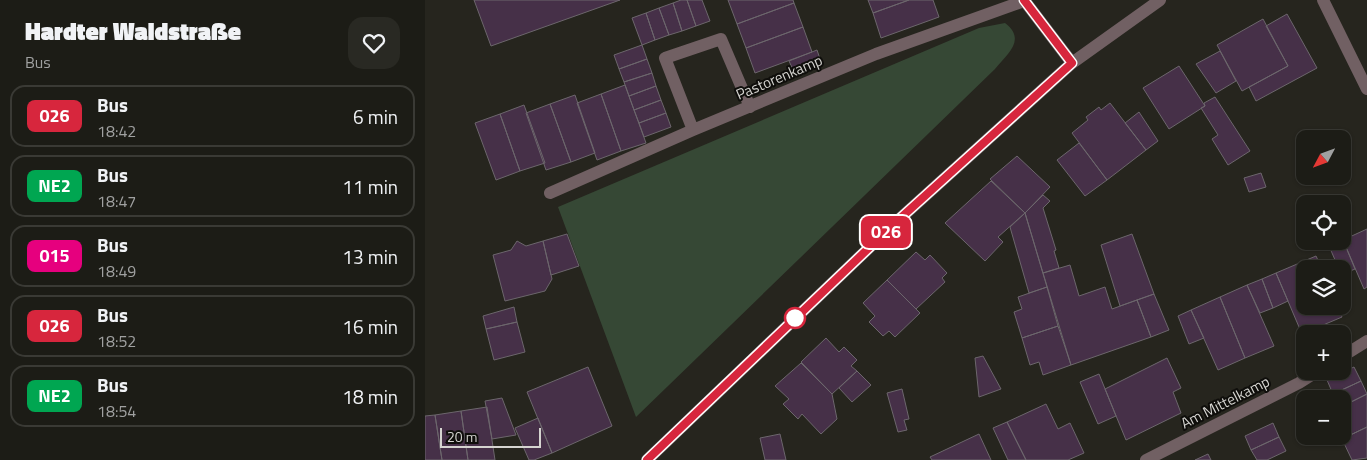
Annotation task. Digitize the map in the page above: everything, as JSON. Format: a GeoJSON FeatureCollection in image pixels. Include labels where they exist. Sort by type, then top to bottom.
{"type":"FeatureCollection","features":[{"type":"Feature","properties":{"kind":"street","name":"Pastorenkamp"},"geometry":{"type":"LineString","coordinates":[[551,193],[693,130],[876,54],[1024,0],[1072,63]]}},
{"type":"Feature","properties":{"kind":"street"},"geometry":{"type":"LineString","coordinates":[[647,460],[901,218],[1072,63],[1160,0]]}},
{"type":"Feature","properties":{"kind":"street"},"geometry":{"type":"LineString","coordinates":[[1323,0],[1367,89]]}},
{"type":"Feature","properties":{"kind":"street"},"geometry":{"type":"LineString","coordinates":[[693,130],[665,58],[721,39],[750,107]]}},
{"type":"Feature","properties":{"kind":"street"},"geometry":{"type":"LineString","coordinates":[[1351,351],[1367,341]]}},
{"type":"Feature","properties":{"kind":"street","name":"Am Mittelkamp"},"geometry":{"type":"LineString","coordinates":[[1146,460],[1304,380]]}},
{"type":"Feature","properties":{"kind":"green space"},"geometry":{"type":"Polygon","coordinates":[[[1005,23],[1011,29],[1015,41],[1013,47],[995,69],[636,417],[558,207],[979,28],[1005,23]]]}},
{"type":"Feature","properties":{"kind":"building"},"geometry":{"type":"Polygon","coordinates":[[[474,0],[620,0],[491,46],[474,0]]]}},
{"type":"Feature","properties":{"kind":"building"},"geometry":{"type":"Polygon","coordinates":[[[687,0],[696,26],[682,31],[673,3],[687,0]]]}},
{"type":"Feature","properties":{"kind":"building"},"geometry":{"type":"Polygon","coordinates":[[[687,0],[702,0],[710,21],[696,26],[687,0]]]}},
{"type":"Feature","properties":{"kind":"building"},"geometry":{"type":"Polygon","coordinates":[[[728,0],[793,0],[794,3],[737,24],[728,0]]]}},
{"type":"Feature","properties":{"kind":"building"},"geometry":{"type":"Polygon","coordinates":[[[868,0],[909,0],[873,13],[868,0]]]}},
{"type":"Feature","properties":{"kind":"building"},"geometry":{"type":"Polygon","coordinates":[[[909,0],[933,0],[939,17],[881,38],[873,13],[909,0]]]}},
{"type":"Feature","properties":{"kind":"building"},"geometry":{"type":"Polygon","coordinates":[[[673,3],[682,31],[669,35],[659,8],[673,3]]]}},
{"type":"Feature","properties":{"kind":"building"},"geometry":{"type":"Polygon","coordinates":[[[794,3],[803,27],[746,48],[737,24],[794,3]]]}},
{"type":"Feature","properties":{"kind":"building"},"geometry":{"type":"Polygon","coordinates":[[[659,8],[669,35],[655,40],[646,13],[659,8]]]}},
{"type":"Feature","properties":{"kind":"building"},"geometry":{"type":"Polygon","coordinates":[[[646,13],[655,40],[642,45],[632,18],[646,13]]]}},
{"type":"Feature","properties":{"kind":"building"},"geometry":{"type":"Polygon","coordinates":[[[1287,14],[1317,68],[1256,101],[1249,87],[1288,66],[1266,26],[1287,14]]]}},
{"type":"Feature","properties":{"kind":"building"},"geometry":{"type":"Polygon","coordinates":[[[1263,19],[1288,66],[1242,91],[1217,45],[1263,19]]]}},
{"type":"Feature","properties":{"kind":"building"},"geometry":{"type":"Polygon","coordinates":[[[803,27],[812,52],[755,73],[746,48],[803,27]]]}},
{"type":"Feature","properties":{"kind":"building"},"geometry":{"type":"Polygon","coordinates":[[[642,45],[647,59],[619,69],[614,55],[642,45]]]}},
{"type":"Feature","properties":{"kind":"building"},"geometry":{"type":"Polygon","coordinates":[[[817,50],[822,65],[795,74],[789,61],[817,50]]]}},
{"type":"Feature","properties":{"kind":"building"},"geometry":{"type":"Polygon","coordinates":[[[1220,51],[1236,81],[1216,93],[1196,64],[1220,51]]]}},
{"type":"Feature","properties":{"kind":"building"},"geometry":{"type":"Polygon","coordinates":[[[647,59],[652,73],[624,82],[619,69],[647,59]]]}},
{"type":"Feature","properties":{"kind":"building"},"geometry":{"type":"Polygon","coordinates":[[[1179,66],[1205,106],[1169,129],[1143,88],[1179,66]]]}},
{"type":"Feature","properties":{"kind":"building"},"geometry":{"type":"Polygon","coordinates":[[[652,73],[656,86],[629,96],[624,82],[652,73]]]}},
{"type":"Feature","properties":{"kind":"building"},"geometry":{"type":"Polygon","coordinates":[[[625,85],[646,143],[621,151],[601,94],[625,85]]]}},
{"type":"Feature","properties":{"kind":"building"},"geometry":{"type":"Polygon","coordinates":[[[656,86],[661,100],[634,110],[629,96],[656,86]]]}},
{"type":"Feature","properties":{"kind":"building"},"geometry":{"type":"Polygon","coordinates":[[[601,94],[621,151],[597,160],[577,103],[601,94]]]}},
{"type":"Feature","properties":{"kind":"building"},"geometry":{"type":"Polygon","coordinates":[[[575,95],[595,153],[571,162],[550,104],[575,95]]]}},
{"type":"Feature","properties":{"kind":"building"},"geometry":{"type":"Polygon","coordinates":[[[1215,97],[1250,151],[1228,165],[1212,139],[1218,135],[1201,108],[1205,106],[1204,103],[1215,97]]]}},
{"type":"Feature","properties":{"kind":"building"},"geometry":{"type":"Polygon","coordinates":[[[661,100],[666,113],[639,123],[634,110],[661,100]]]}},
{"type":"Feature","properties":{"kind":"building"},"geometry":{"type":"Polygon","coordinates":[[[1110,103],[1146,150],[1107,180],[1072,133],[1088,120],[1086,117],[1099,107],[1101,110],[1110,103]]]}},
{"type":"Feature","properties":{"kind":"building"},"geometry":{"type":"Polygon","coordinates":[[[550,104],[571,162],[546,170],[526,113],[550,104]]]}},
{"type":"Feature","properties":{"kind":"building"},"geometry":{"type":"Polygon","coordinates":[[[524,105],[545,163],[520,171],[500,114],[524,105]]]}},
{"type":"Feature","properties":{"kind":"building"},"geometry":{"type":"Polygon","coordinates":[[[1139,112],[1158,141],[1146,150],[1125,123],[1139,112]]]}},
{"type":"Feature","properties":{"kind":"building"},"geometry":{"type":"Polygon","coordinates":[[[666,113],[671,127],[644,137],[639,123],[666,113]]]}},
{"type":"Feature","properties":{"kind":"building"},"geometry":{"type":"Polygon","coordinates":[[[500,114],[520,171],[496,180],[475,123],[500,114]]]}},
{"type":"Feature","properties":{"kind":"building"},"geometry":{"type":"Polygon","coordinates":[[[1079,143],[1107,180],[1085,196],[1057,160],[1079,143]]]}},
{"type":"Feature","properties":{"kind":"building"},"geometry":{"type":"Polygon","coordinates":[[[1017,156],[1050,187],[1025,213],[990,179],[1017,156]]]}},
{"type":"Feature","properties":{"kind":"building"},"geometry":{"type":"Polygon","coordinates":[[[1261,173],[1266,187],[1249,192],[1244,178],[1261,173]]]}},
{"type":"Feature","properties":{"kind":"building"},"geometry":{"type":"Polygon","coordinates":[[[991,181],[1025,213],[998,237],[1003,242],[985,261],[945,223],[991,181]]]}},
{"type":"Feature","properties":{"kind":"building"},"geometry":{"type":"Polygon","coordinates":[[[1043,195],[1050,201],[1043,208],[1056,250],[1054,251],[1059,268],[1043,273],[1025,213],[1043,195]]]}},
{"type":"Feature","properties":{"kind":"building"},"geometry":{"type":"Polygon","coordinates":[[[1025,213],[1047,287],[1029,293],[1010,227],[1025,213]]]}},
{"type":"Feature","properties":{"kind":"building"},"geometry":{"type":"Polygon","coordinates":[[[1367,229],[1367,287],[1364,289],[1347,250],[1351,250],[1351,236],[1367,229]]]}},
{"type":"Feature","properties":{"kind":"building"},"geometry":{"type":"Polygon","coordinates":[[[567,234],[579,266],[551,275],[543,241],[567,234]]]}},
{"type":"Feature","properties":{"kind":"building"},"geometry":{"type":"Polygon","coordinates":[[[1132,234],[1154,294],[1120,306],[1101,245],[1132,234]]]}},
{"type":"Feature","properties":{"kind":"building"},"geometry":{"type":"Polygon","coordinates":[[[517,241],[526,246],[543,241],[552,279],[545,291],[505,301],[493,255],[511,250],[517,241]]]}},
{"type":"Feature","properties":{"kind":"building"},"geometry":{"type":"Polygon","coordinates":[[[1331,250],[1347,250],[1355,269],[1351,271],[1351,260],[1335,260],[1331,250]]]}},
{"type":"Feature","properties":{"kind":"building"},"geometry":{"type":"Polygon","coordinates":[[[916,252],[925,260],[930,255],[947,273],[942,278],[945,282],[916,309],[887,280],[916,252]]]}},
{"type":"Feature","properties":{"kind":"building"},"geometry":{"type":"Polygon","coordinates":[[[1316,256],[1318,260],[1307,260],[1316,256]]]}},
{"type":"Feature","properties":{"kind":"building"},"geometry":{"type":"Polygon","coordinates":[[[1296,264],[1296,315],[1341,315],[1342,317],[1323,325],[1298,325],[1276,273],[1296,264]]]}},
{"type":"Feature","properties":{"kind":"building"},"geometry":{"type":"Polygon","coordinates":[[[1070,265],[1079,296],[1105,287],[1112,309],[1137,300],[1151,337],[1071,365],[1043,273],[1070,265]]]}},
{"type":"Feature","properties":{"kind":"building"},"geometry":{"type":"Polygon","coordinates":[[[1276,273],[1288,301],[1273,308],[1262,279],[1276,273]]]}},
{"type":"Feature","properties":{"kind":"building"},"geometry":{"type":"Polygon","coordinates":[[[1262,279],[1273,308],[1260,313],[1247,285],[1262,279]]]}},
{"type":"Feature","properties":{"kind":"building"},"geometry":{"type":"Polygon","coordinates":[[[887,280],[920,313],[895,337],[889,331],[883,336],[869,322],[875,316],[863,303],[887,280]]]}},
{"type":"Feature","properties":{"kind":"building"},"geometry":{"type":"Polygon","coordinates":[[[1247,285],[1274,346],[1245,358],[1220,297],[1247,285]]]}},
{"type":"Feature","properties":{"kind":"building"},"geometry":{"type":"Polygon","coordinates":[[[1047,287],[1058,326],[1022,338],[1014,312],[1022,309],[1018,297],[1047,287]]]}},
{"type":"Feature","properties":{"kind":"building"},"geometry":{"type":"Polygon","coordinates":[[[1154,294],[1169,330],[1151,337],[1137,300],[1154,294]]]}},
{"type":"Feature","properties":{"kind":"building"},"geometry":{"type":"Polygon","coordinates":[[[1220,297],[1245,358],[1218,370],[1191,310],[1220,297]]]}},
{"type":"Feature","properties":{"kind":"building"},"geometry":{"type":"Polygon","coordinates":[[[514,307],[517,322],[486,329],[483,316],[514,307]]]}},
{"type":"Feature","properties":{"kind":"building"},"geometry":{"type":"Polygon","coordinates":[[[1191,310],[1204,338],[1189,344],[1178,316],[1191,310]]]}},
{"type":"Feature","properties":{"kind":"building"},"geometry":{"type":"Polygon","coordinates":[[[517,322],[525,352],[494,360],[486,329],[517,322]]]}},
{"type":"Feature","properties":{"kind":"building"},"geometry":{"type":"Polygon","coordinates":[[[1058,326],[1071,365],[1043,375],[1039,362],[1030,365],[1022,338],[1058,326]]]}},
{"type":"Feature","properties":{"kind":"building"},"geometry":{"type":"Polygon","coordinates":[[[826,338],[839,352],[844,347],[857,360],[851,366],[857,371],[832,394],[801,362],[826,338]]]}},
{"type":"Feature","properties":{"kind":"building"},"geometry":{"type":"Polygon","coordinates":[[[983,356],[1001,389],[979,397],[975,358],[983,356]]]}},
{"type":"Feature","properties":{"kind":"building"},"geometry":{"type":"Polygon","coordinates":[[[1167,358],[1181,388],[1173,392],[1181,413],[1126,440],[1105,389],[1167,358]]]}},
{"type":"Feature","properties":{"kind":"building"},"geometry":{"type":"Polygon","coordinates":[[[801,363],[832,394],[837,419],[821,434],[802,414],[798,419],[783,404],[789,399],[775,386],[801,363]]]}},
{"type":"Feature","properties":{"kind":"building"},"geometry":{"type":"Polygon","coordinates":[[[588,367],[612,426],[552,453],[527,392],[588,367]]]}},
{"type":"Feature","properties":{"kind":"building"},"geometry":{"type":"Polygon","coordinates":[[[1354,367],[1361,381],[1342,390],[1331,390],[1327,380],[1351,380],[1351,368],[1354,367]]]}},
{"type":"Feature","properties":{"kind":"building"},"geometry":{"type":"Polygon","coordinates":[[[857,371],[871,385],[852,402],[839,388],[857,371]]]}},
{"type":"Feature","properties":{"kind":"building"},"geometry":{"type":"Polygon","coordinates":[[[1099,374],[1116,416],[1098,424],[1080,382],[1099,374]]]}},
{"type":"Feature","properties":{"kind":"building"},"geometry":{"type":"Polygon","coordinates":[[[1361,381],[1367,394],[1351,402],[1351,390],[1342,390],[1361,381]]]}},
{"type":"Feature","properties":{"kind":"building"},"geometry":{"type":"Polygon","coordinates":[[[902,389],[909,419],[904,420],[907,430],[898,432],[887,393],[902,389]]]}},
{"type":"Feature","properties":{"kind":"building"},"geometry":{"type":"Polygon","coordinates":[[[1367,394],[1367,427],[1351,435],[1351,402],[1367,394]]]}},
{"type":"Feature","properties":{"kind":"building"},"geometry":{"type":"Polygon","coordinates":[[[502,398],[516,435],[492,439],[485,401],[502,398]]]}},
{"type":"Feature","properties":{"kind":"building"},"geometry":{"type":"Polygon","coordinates":[[[1046,404],[1058,429],[1070,423],[1084,453],[1068,460],[1026,460],[1007,422],[1046,404]]]}},
{"type":"Feature","properties":{"kind":"building"},"geometry":{"type":"Polygon","coordinates":[[[487,407],[495,460],[468,460],[461,411],[487,407]]]}},
{"type":"Feature","properties":{"kind":"building"},"geometry":{"type":"Polygon","coordinates":[[[461,411],[468,460],[442,460],[435,415],[461,411]]]}},
{"type":"Feature","properties":{"kind":"building"},"geometry":{"type":"Polygon","coordinates":[[[435,415],[442,460],[425,460],[425,416],[435,415]]]}},
{"type":"Feature","properties":{"kind":"building"},"geometry":{"type":"Polygon","coordinates":[[[538,418],[552,453],[529,460],[515,428],[538,418]]]}},
{"type":"Feature","properties":{"kind":"building"},"geometry":{"type":"Polygon","coordinates":[[[1007,422],[1026,460],[1008,460],[993,428],[1007,422]]]}},
{"type":"Feature","properties":{"kind":"building"},"geometry":{"type":"Polygon","coordinates":[[[1273,423],[1279,437],[1251,450],[1245,436],[1273,423]]]}},
{"type":"Feature","properties":{"kind":"building"},"geometry":{"type":"Polygon","coordinates":[[[1367,427],[1367,458],[1352,460],[1345,445],[1351,445],[1351,435],[1367,427]]]}},
{"type":"Feature","properties":{"kind":"building"},"geometry":{"type":"Polygon","coordinates":[[[780,434],[786,460],[765,460],[760,438],[780,434]]]}},
{"type":"Feature","properties":{"kind":"building"},"geometry":{"type":"Polygon","coordinates":[[[979,434],[991,460],[932,460],[930,457],[979,434]]]}},
{"type":"Feature","properties":{"kind":"building"},"geometry":{"type":"Polygon","coordinates":[[[1279,437],[1286,451],[1267,460],[1257,460],[1251,450],[1279,437]]]}},
{"type":"Feature","properties":{"kind":"building"},"geometry":{"type":"Polygon","coordinates":[[[1208,454],[1211,460],[1195,460],[1208,454]]]}},
{"type":"Feature","properties":{"kind":"bus line","name":"026"},"geometry":{"type":"LineString","coordinates":[[647,460],[895,223],[1072,63],[1024,0]]}}]}
